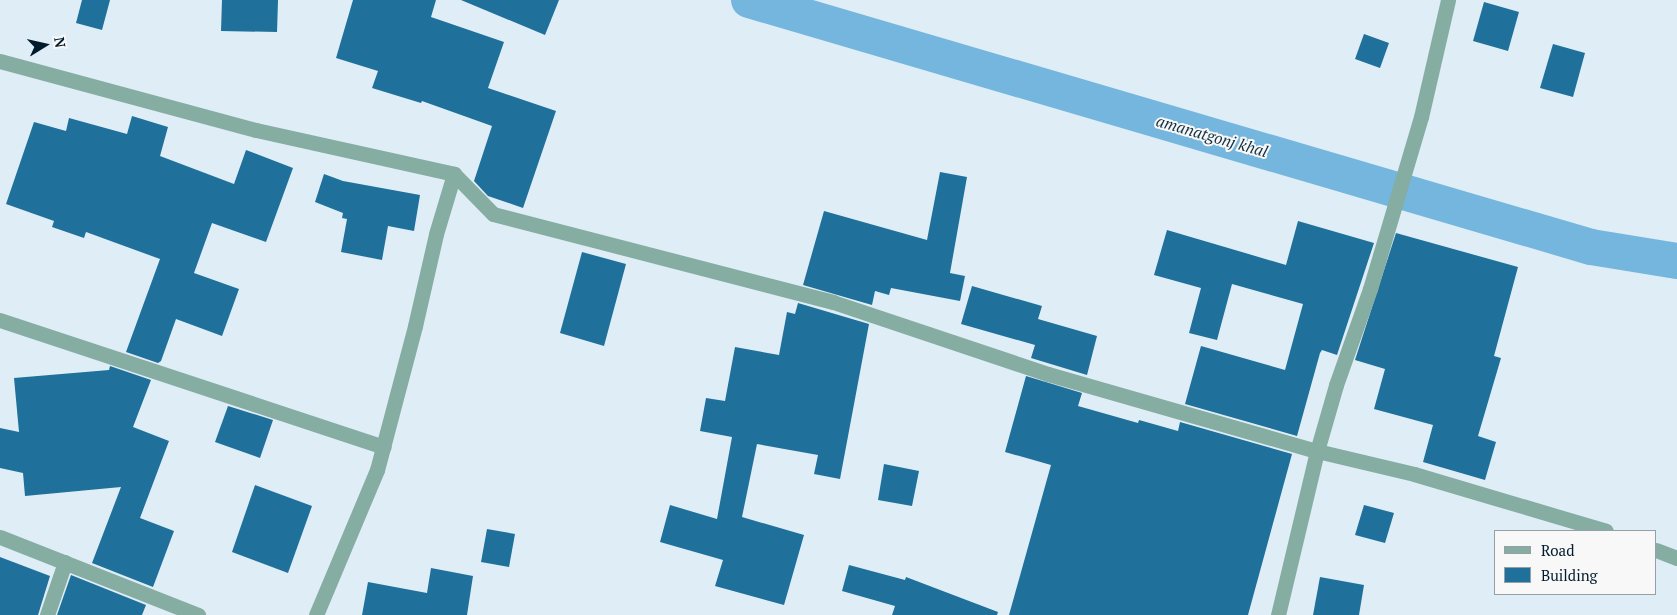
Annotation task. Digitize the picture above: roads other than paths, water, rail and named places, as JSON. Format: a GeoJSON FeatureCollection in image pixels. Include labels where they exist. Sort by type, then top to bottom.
{"type":"FeatureCollection","features":[{"type":"Feature","properties":{"kind":"street"},"geometry":{"type":"LineString","coordinates":[[1278,615],[1317,451],[1336,385],[1370,289],[1421,117],[1448,0]]}},
{"type":"Feature","properties":{"kind":"street"},"geometry":{"type":"LineString","coordinates":[[0,61],[256,130],[454,174],[492,214],[675,259],[833,302],[1048,374],[1317,451],[1414,474],[1603,530]]}},
{"type":"Feature","properties":{"kind":"street"},"geometry":{"type":"LineString","coordinates":[[316,615],[377,470],[416,326],[436,234],[454,174]]}},
{"type":"Feature","properties":{"kind":"street"},"geometry":{"type":"LineString","coordinates":[[0,320],[383,447]]}},
{"type":"Feature","properties":{"kind":"street"},"geometry":{"type":"LineString","coordinates":[[0,537],[198,615]]}},
{"type":"Feature","properties":{"kind":"street"},"geometry":{"type":"LineString","coordinates":[[1657,550],[1677,558]]}},
{"type":"Feature","properties":{"kind":"street"},"geometry":{"type":"LineString","coordinates":[[47,615],[65,562]]}},
{"type":"Feature","properties":{"kind":"waterway","name":"amanatgonj khal"},"geometry":{"type":"LineString","coordinates":[[749,0],[1591,247],[1677,261]]}}]}
